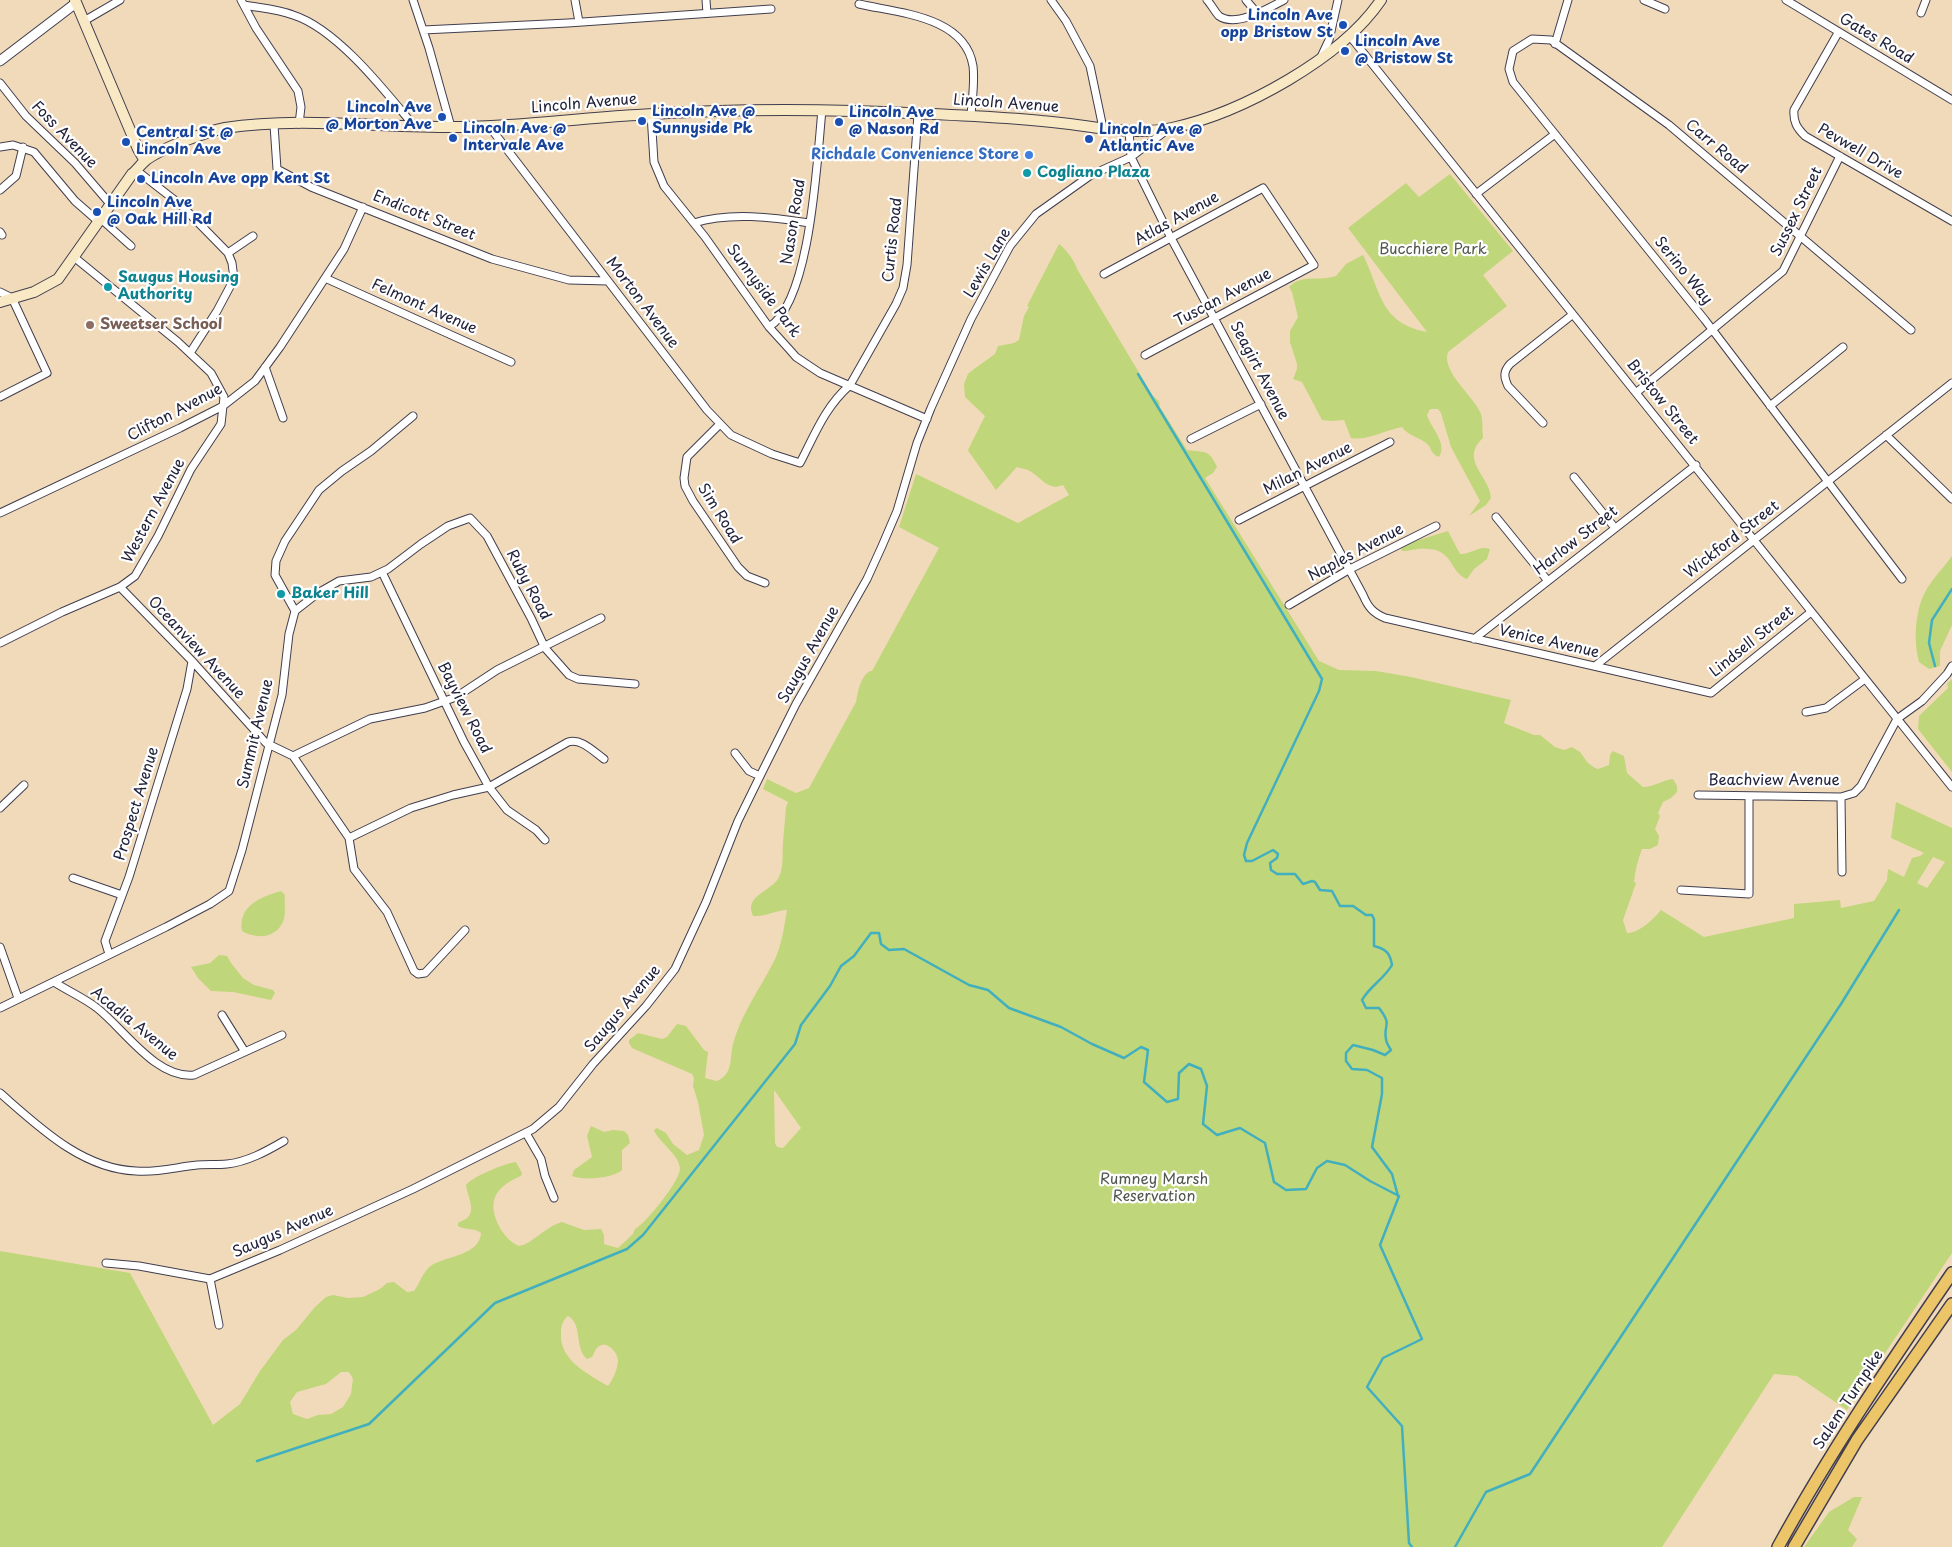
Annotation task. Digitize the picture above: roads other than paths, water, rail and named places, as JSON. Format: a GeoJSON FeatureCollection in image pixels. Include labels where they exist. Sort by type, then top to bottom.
{"type":"FeatureCollection","features":[{"type":"Feature","properties":{"kind":"main road","name":"Lincoln Avenue"},"geometry":{"type":"LineString","coordinates":[[0,302],[34,292],[58,279],[136,170],[145,161],[185,141],[223,128],[274,124],[489,126],[734,110],[822,110],[972,116],[1052,122],[1129,131],[1170,128],[1206,118],[1247,102],[1297,74],[1349,35],[1374,10],[1381,0]]}},
{"type":"Feature","properties":{"kind":"main road"},"geometry":{"type":"LineString","coordinates":[[76,1],[145,161]]}},
{"type":"Feature","properties":{"kind":"main road","name":"Salem Turnpike"},"geometry":{"type":"LineString","coordinates":[[1778,1547],[1802,1502],[1849,1427],[1952,1273]]}},
{"type":"Feature","properties":{"kind":"main road","name":"Salem Turnpike"},"geometry":{"type":"LineString","coordinates":[[1794,1547],[1857,1440],[1952,1304]]}},
{"type":"Feature","properties":{"kind":"street"},"geometry":{"type":"LineString","coordinates":[[84,21],[120,0]]}},
{"type":"Feature","properties":{"kind":"street"},"geometry":{"type":"LineString","coordinates":[[413,0],[451,127]]}},
{"type":"Feature","properties":{"kind":"street"},"geometry":{"type":"LineString","coordinates":[[575,0],[579,22]]}},
{"type":"Feature","properties":{"kind":"street"},"geometry":{"type":"LineString","coordinates":[[706,0],[707,13]]}},
{"type":"Feature","properties":{"kind":"street"},"geometry":{"type":"LineString","coordinates":[[1051,0],[1066,21],[1090,66],[1103,128]]}},
{"type":"Feature","properties":{"kind":"street"},"geometry":{"type":"LineString","coordinates":[[1207,0],[1220,16],[1230,19],[1252,16],[1284,0]]}},
{"type":"Feature","properties":{"kind":"street"},"geometry":{"type":"LineString","coordinates":[[1246,0],[1257,13]]}},
{"type":"Feature","properties":{"kind":"street"},"geometry":{"type":"LineString","coordinates":[[1321,57],[1330,40],[1338,0]]}},
{"type":"Feature","properties":{"kind":"street"},"geometry":{"type":"LineString","coordinates":[[1555,44],[1568,0]]}},
{"type":"Feature","properties":{"kind":"street"},"geometry":{"type":"LineString","coordinates":[[1644,0],[1665,9]]}},
{"type":"Feature","properties":{"kind":"street","name":"Gates Road"},"geometry":{"type":"LineString","coordinates":[[1786,0],[1952,100]]}},
{"type":"Feature","properties":{"kind":"street"},"geometry":{"type":"LineString","coordinates":[[1921,13],[1926,0]]}},
{"type":"Feature","properties":{"kind":"street"},"geometry":{"type":"LineString","coordinates":[[0,61],[76,1]]}},
{"type":"Feature","properties":{"kind":"street"},"geometry":{"type":"LineString","coordinates":[[242,2],[256,28],[298,91],[301,107],[299,124]]}},
{"type":"Feature","properties":{"kind":"street"},"geometry":{"type":"LineString","coordinates":[[242,2],[293,14],[324,31],[389,96],[414,126]]}},
{"type":"Feature","properties":{"kind":"street"},"geometry":{"type":"LineString","coordinates":[[859,4],[934,21],[953,32],[970,55],[973,66],[972,116]]}},
{"type":"Feature","properties":{"kind":"street"},"geometry":{"type":"LineString","coordinates":[[423,30],[771,9]]}},
{"type":"Feature","properties":{"kind":"street","name":"Pevwell Drive"},"geometry":{"type":"LineString","coordinates":[[1838,32],[1794,110],[1793,119],[1798,129],[1805,136],[1952,221]]}},
{"type":"Feature","properties":{"kind":"street","name":"Bristow Street"},"geometry":{"type":"LineString","coordinates":[[1349,35],[1572,315],[1696,465],[1952,788]]}},
{"type":"Feature","properties":{"kind":"street","name":"Carr Road"},"geometry":{"type":"LineString","coordinates":[[1513,81],[1509,69],[1513,51],[1532,39],[1551,40],[1669,126],[1911,330]]}},
{"type":"Feature","properties":{"kind":"street","name":"Serino Way"},"geometry":{"type":"LineString","coordinates":[[1513,81],[1713,330],[1902,578]]}},
{"type":"Feature","properties":{"kind":"street","name":"Foss Avenue"},"geometry":{"type":"LineString","coordinates":[[0,84],[26,116],[75,163],[111,205]]}},
{"type":"Feature","properties":{"kind":"street","name":"Nason Road"},"geometry":{"type":"LineString","coordinates":[[769,327],[777,322],[787,307],[801,271],[809,223],[822,110]]}},
{"type":"Feature","properties":{"kind":"street","name":"Sunnyside Park"},"geometry":{"type":"LineString","coordinates":[[651,114],[654,162],[664,186],[694,223],[769,327],[796,357],[820,373],[927,419]]}},
{"type":"Feature","properties":{"kind":"street","name":"Curtis Road"},"geometry":{"type":"LineString","coordinates":[[800,463],[824,414],[836,397],[850,385],[903,288],[907,265],[918,114]]}},
{"type":"Feature","properties":{"kind":"street","name":"Endicott Street"},"geometry":{"type":"LineString","coordinates":[[274,124],[277,168],[311,187],[492,259],[569,280],[608,281]]}},
{"type":"Feature","properties":{"kind":"street","name":"Morton Avenue"},"geometry":{"type":"LineString","coordinates":[[489,126],[707,410],[731,435],[772,454],[800,463]]}},
{"type":"Feature","properties":{"kind":"street","name":"Lewis Lane"},"geometry":{"type":"LineString","coordinates":[[927,419],[971,319],[1010,246],[1036,214],[1091,176],[1131,156],[1170,128]]}},
{"type":"Feature","properties":{"kind":"street","name":"Seagirt Avenue"},"geometry":{"type":"LineString","coordinates":[[1129,131],[1131,156],[1171,238],[1364,595],[1367,606],[1380,616]]}},
{"type":"Feature","properties":{"kind":"street"},"geometry":{"type":"LineString","coordinates":[[1476,194],[1555,134]]}},
{"type":"Feature","properties":{"kind":"street"},"geometry":{"type":"LineString","coordinates":[[0,147],[13,144],[34,152],[75,201],[131,246]]}},
{"type":"Feature","properties":{"kind":"street"},"geometry":{"type":"LineString","coordinates":[[0,190],[16,176],[23,147]]}},
{"type":"Feature","properties":{"kind":"street","name":"Sussex Street"},"geometry":{"type":"LineString","coordinates":[[1637,392],[1783,271],[1802,237],[1840,156]]}},
{"type":"Feature","properties":{"kind":"street"},"geometry":{"type":"LineString","coordinates":[[136,170],[182,205],[228,253],[232,263],[234,279],[217,311],[190,353]]}},
{"type":"Feature","properties":{"kind":"street","name":"Atlas Avenue"},"geometry":{"type":"LineString","coordinates":[[1104,274],[1263,188],[1314,265]]}},
{"type":"Feature","properties":{"kind":"street","name":"Clifton Avenue"},"geometry":{"type":"LineString","coordinates":[[0,513],[223,406],[255,381],[344,249],[363,207]]}},
{"type":"Feature","properties":{"kind":"street"},"geometry":{"type":"LineString","coordinates":[[694,223],[710,218],[744,217],[809,223]]}},
{"type":"Feature","properties":{"kind":"street"},"geometry":{"type":"LineString","coordinates":[[228,253],[253,236]]}},
{"type":"Feature","properties":{"kind":"street"},"geometry":{"type":"LineString","coordinates":[[74,257],[212,373],[224,397],[223,406]]}},
{"type":"Feature","properties":{"kind":"street","name":"Tuscan Avenue"},"geometry":{"type":"LineString","coordinates":[[1144,354],[1314,265]]}},
{"type":"Feature","properties":{"kind":"street","name":"Felmont Avenue"},"geometry":{"type":"LineString","coordinates":[[325,278],[511,362]]}},
{"type":"Feature","properties":{"kind":"street"},"geometry":{"type":"LineString","coordinates":[[0,292],[12,298],[47,373],[0,397]]}},
{"type":"Feature","properties":{"kind":"street"},"geometry":{"type":"LineString","coordinates":[[1543,423],[1508,386],[1504,372],[1510,364],[1572,315]]}},
{"type":"Feature","properties":{"kind":"street"},"geometry":{"type":"LineString","coordinates":[[1770,406],[1843,347]]}},
{"type":"Feature","properties":{"kind":"street"},"geometry":{"type":"LineString","coordinates":[[265,367],[283,418]]}},
{"type":"Feature","properties":{"kind":"street"},"geometry":{"type":"LineString","coordinates":[[1952,383],[1886,435],[1952,499]]}},
{"type":"Feature","properties":{"kind":"street"},"geometry":{"type":"LineString","coordinates":[[1191,439],[1262,404]]}},
{"type":"Feature","properties":{"kind":"street","name":"Western Avenue"},"geometry":{"type":"LineString","coordinates":[[0,643],[62,612],[120,587],[135,576],[191,469],[221,424],[223,406]]}},
{"type":"Feature","properties":{"kind":"street"},"geometry":{"type":"LineString","coordinates":[[382,572],[371,577],[339,581],[318,592],[295,611],[275,575],[276,561],[285,541],[319,490],[371,451],[413,416]]}},
{"type":"Feature","properties":{"kind":"street","name":"Saugus Avenue"},"geometry":{"type":"LineString","coordinates":[[210,1278],[280,1250],[413,1189],[533,1129],[559,1107],[594,1064],[646,1006],[675,969],[706,902],[738,821],[760,776],[796,704],[867,579],[898,511],[927,419]]}},
{"type":"Feature","properties":{"kind":"street","name":"Sim Road"},"geometry":{"type":"LineString","coordinates":[[720,424],[687,457],[684,472],[685,486],[693,501],[738,567],[747,576],[765,583]]}},
{"type":"Feature","properties":{"kind":"street","name":"Wickford Street"},"geometry":{"type":"LineString","coordinates":[[1595,666],[1886,435]]}},
{"type":"Feature","properties":{"kind":"street","name":"Milan Avenue"},"geometry":{"type":"LineString","coordinates":[[1239,520],[1390,442]]}},
{"type":"Feature","properties":{"kind":"street","name":"Harlow Street"},"geometry":{"type":"LineString","coordinates":[[1474,639],[1696,465]]}},
{"type":"Feature","properties":{"kind":"street"},"geometry":{"type":"LineString","coordinates":[[1574,477],[1615,528]]}},
{"type":"Feature","properties":{"kind":"street"},"geometry":{"type":"LineString","coordinates":[[1496,517],[1548,581]]}},
{"type":"Feature","properties":{"kind":"street","name":"Ruby Road"},"geometry":{"type":"LineString","coordinates":[[382,572],[448,526],[470,518],[487,536],[545,648],[569,675],[578,679],[635,684]]}},
{"type":"Feature","properties":{"kind":"street","name":"Naples Avenue"},"geometry":{"type":"LineString","coordinates":[[1290,605],[1350,569],[1436,526]]}},
{"type":"Feature","properties":{"kind":"street","name":"Bayview Road"},"geometry":{"type":"LineString","coordinates":[[382,572],[464,742],[490,787],[507,810],[536,830],[545,840]]}},
{"type":"Feature","properties":{"kind":"street","name":"Oceanview Avenue"},"geometry":{"type":"LineString","coordinates":[[120,587],[192,661],[238,714],[269,745],[293,756]]}},
{"type":"Feature","properties":{"kind":"street","name":"Summit Avenue"},"geometry":{"type":"LineString","coordinates":[[0,1008],[210,904],[229,891],[242,850],[282,695],[289,634],[295,611]]}},
{"type":"Feature","properties":{"kind":"street","name":"Lindsell Street"},"geometry":{"type":"LineString","coordinates":[[1711,693],[1811,612]]}},
{"type":"Feature","properties":{"kind":"street","name":"Venice Avenue"},"geometry":{"type":"LineString","coordinates":[[1380,616],[1711,693]]}},
{"type":"Feature","properties":{"kind":"street"},"geometry":{"type":"LineString","coordinates":[[466,930],[425,973],[418,974],[414,971],[387,912],[354,868],[349,838],[293,756],[370,719],[425,708],[456,697],[498,670],[545,648],[601,618]]}},
{"type":"Feature","properties":{"kind":"street","name":"Prospect Avenue"},"geometry":{"type":"LineString","coordinates":[[109,954],[105,941],[122,895],[188,689],[192,661]]}},
{"type":"Feature","properties":{"kind":"street"},"geometry":{"type":"LineString","coordinates":[[1897,719],[1922,701],[1952,666]]}},
{"type":"Feature","properties":{"kind":"street"},"geometry":{"type":"LineString","coordinates":[[1806,712],[1826,708],[1865,679]]}},
{"type":"Feature","properties":{"kind":"street","name":"Beachview Avenue"},"geometry":{"type":"LineString","coordinates":[[1698,795],[1841,797],[1854,793],[1861,786],[1897,719]]}},
{"type":"Feature","properties":{"kind":"street"},"geometry":{"type":"LineString","coordinates":[[349,838],[410,808],[453,795],[490,787],[574,740],[581,742],[604,759]]}},
{"type":"Feature","properties":{"kind":"street"},"geometry":{"type":"LineString","coordinates":[[735,753],[749,771],[760,776]]}},
{"type":"Feature","properties":{"kind":"street"},"geometry":{"type":"LineString","coordinates":[[0,808],[24,785]]}},
{"type":"Feature","properties":{"kind":"street"},"geometry":{"type":"LineString","coordinates":[[1682,890],[1749,894],[1749,796]]}},
{"type":"Feature","properties":{"kind":"street"},"geometry":{"type":"LineString","coordinates":[[1841,797],[1842,872]]}},
{"type":"Feature","properties":{"kind":"street"},"geometry":{"type":"LineString","coordinates":[[73,878],[122,895]]}},
{"type":"Feature","properties":{"kind":"street"},"geometry":{"type":"LineString","coordinates":[[0,947],[18,998]]}},
{"type":"Feature","properties":{"kind":"street","name":"Acadia Avenue"},"geometry":{"type":"LineString","coordinates":[[54,982],[97,1008],[152,1060],[178,1075],[194,1075],[282,1035]]}},
{"type":"Feature","properties":{"kind":"street"},"geometry":{"type":"LineString","coordinates":[[222,1015],[245,1052]]}},
{"type":"Feature","properties":{"kind":"street"},"geometry":{"type":"LineString","coordinates":[[0,1093],[40,1128],[76,1152],[102,1166],[137,1172],[229,1164],[262,1153],[284,1141]]}},
{"type":"Feature","properties":{"kind":"street"},"geometry":{"type":"LineString","coordinates":[[526,1133],[541,1159],[545,1176],[554,1198]]}},
{"type":"Feature","properties":{"kind":"street"},"geometry":{"type":"LineString","coordinates":[[106,1263],[139,1266],[210,1278],[219,1325]]}},
{"type":"Feature","properties":{"kind":"waterway"},"geometry":{"type":"LineString","coordinates":[[1138,374],[1322,679],[1319,691],[1247,843],[1244,855],[1246,861],[1252,861],[1273,850],[1278,854],[1277,858],[1270,863],[1271,870],[1277,874],[1295,874],[1303,884],[1315,882],[1320,890],[1332,891],[1340,906],[1353,906],[1366,915],[1372,915],[1374,919],[1374,946],[1387,952],[1392,965],[1362,1000],[1366,1008],[1379,1008],[1386,1018],[1385,1034],[1391,1050],[1385,1055],[1353,1045],[1346,1053],[1346,1061],[1352,1069],[1367,1070],[1382,1078],[1382,1094],[1372,1147],[1392,1174],[1398,1196]]}},
{"type":"Feature","properties":{"kind":"waterway"},"geometry":{"type":"LineString","coordinates":[[1935,666],[1929,643],[1932,620],[1952,589]]}},
{"type":"Feature","properties":{"kind":"waterway"},"geometry":{"type":"LineString","coordinates":[[1455,1547],[1486,1492],[1530,1474],[1841,1004],[1899,910]]}},
{"type":"Feature","properties":{"kind":"waterway"},"geometry":{"type":"LineString","coordinates":[[257,1461],[369,1424],[495,1303],[627,1249],[643,1235],[795,1044],[801,1025],[830,986],[841,966],[854,956],[871,933],[879,933],[881,944],[889,950],[904,949],[969,985],[988,990],[1009,1008],[1061,1027],[1092,1044],[1124,1058],[1141,1047],[1148,1050],[1144,1082],[1167,1102],[1178,1099],[1179,1073],[1189,1064],[1201,1069],[1207,1086],[1203,1124],[1217,1135],[1240,1128],[1265,1143],[1274,1182],[1286,1190],[1306,1189],[1317,1168],[1327,1161],[1345,1165],[1399,1196],[1380,1245],[1422,1339],[1383,1358],[1367,1387],[1402,1426],[1409,1543],[1412,1547]]}},
{"type":"Feature","properties":{"kind":"place","name":"Lincoln Ave opp Bristow St"},"geometry":{"type":"Point","coordinates":[1343,25]}},
{"type":"Feature","properties":{"kind":"place","name":"Lincoln Ave @ Bristow St"},"geometry":{"type":"Point","coordinates":[1345,51]}},
{"type":"Feature","properties":{"kind":"place","name":"Lincoln Ave @ Morton Ave"},"geometry":{"type":"Point","coordinates":[442,117]}},
{"type":"Feature","properties":{"kind":"place","name":"Lincoln Ave @ Sunnyside Pk"},"geometry":{"type":"Point","coordinates":[642,121]}},
{"type":"Feature","properties":{"kind":"place","name":"Lincoln Ave @ Nason Rd"},"geometry":{"type":"Point","coordinates":[839,122]}},
{"type":"Feature","properties":{"kind":"place","name":"Lincoln Ave @ Intervale Ave"},"geometry":{"type":"Point","coordinates":[453,138]}},
{"type":"Feature","properties":{"kind":"place","name":"Lincoln Ave @ Atlantic Ave"},"geometry":{"type":"Point","coordinates":[1089,139]}},
{"type":"Feature","properties":{"kind":"place","name":"Central St @ Lincoln Ave"},"geometry":{"type":"Point","coordinates":[126,142]}},
{"type":"Feature","properties":{"kind":"place","name":"Richdale Convenience Store"},"geometry":{"type":"Point","coordinates":[1029,155]}},
{"type":"Feature","properties":{"kind":"place","name":"Cogliano Plaza"},"geometry":{"type":"Point","coordinates":[1027,173]}},
{"type":"Feature","properties":{"kind":"place","name":"Lincoln Ave opp Kent St"},"geometry":{"type":"Point","coordinates":[141,179]}},
{"type":"Feature","properties":{"kind":"place","name":"Lincoln Ave @ Oak Hill Rd"},"geometry":{"type":"Point","coordinates":[97,212]}},
{"type":"Feature","properties":{"kind":"place","name":"Saugus Housing Authority"},"geometry":{"type":"Point","coordinates":[108,287]}},
{"type":"Feature","properties":{"kind":"place","name":"Sweetser School"},"geometry":{"type":"Point","coordinates":[90,325]}},
{"type":"Feature","properties":{"kind":"place","name":"Baker Hill"},"geometry":{"type":"Point","coordinates":[281,594]}},
{"type":"Feature","properties":{"kind":"park label","name":"Bucchiere Park"},"geometry":{"type":"Point","coordinates":[1433,250]}},
{"type":"Feature","properties":{"kind":"park label","name":"Rumney Marsh Reservation"},"geometry":{"type":"Point","coordinates":[1154,1188]}}]}
